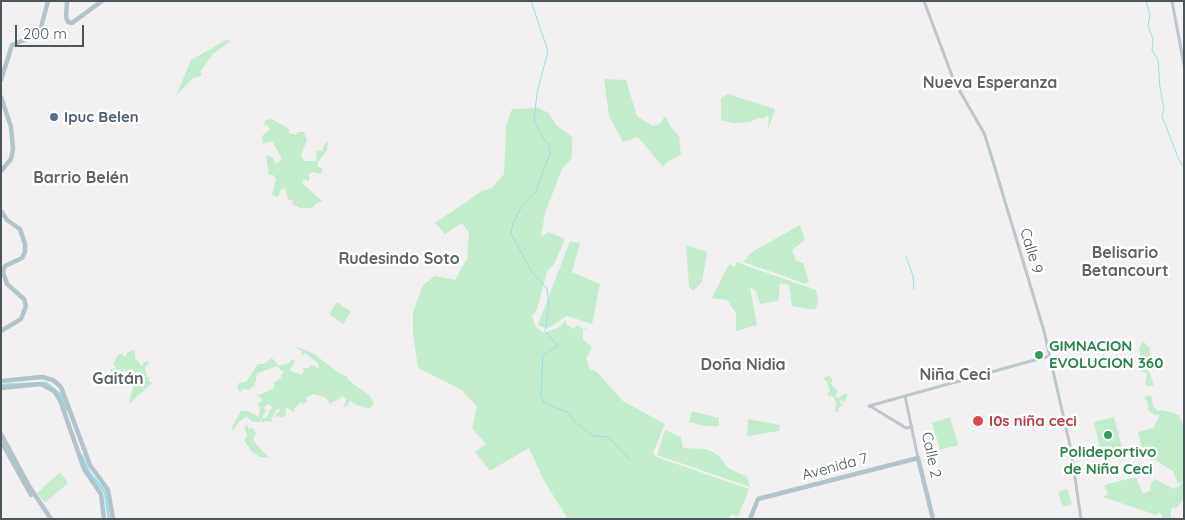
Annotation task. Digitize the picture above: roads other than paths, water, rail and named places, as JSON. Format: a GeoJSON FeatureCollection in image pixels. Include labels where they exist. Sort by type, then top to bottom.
{"type":"FeatureCollection","features":[{"type":"Feature","properties":{"kind":"main road"},"geometry":{"type":"LineString","coordinates":[[1,80],[12,45],[39,33],[48,1]]}},
{"type":"Feature","properties":{"kind":"main road"},"geometry":{"type":"LineString","coordinates":[[67,1],[66,17],[70,23],[75,22],[102,1]]}},
{"type":"Feature","properties":{"kind":"main road"},"geometry":{"type":"LineString","coordinates":[[1,97],[15,138],[12,156],[1,171]]}},
{"type":"Feature","properties":{"kind":"main road"},"geometry":{"type":"LineString","coordinates":[[1,211],[7,220],[22,231],[26,247],[24,255],[17,261],[5,266],[3,272],[8,284],[25,300],[24,314],[21,319],[1,331]]}},
{"type":"Feature","properties":{"kind":"main road"},"geometry":{"type":"LineString","coordinates":[[1,381],[42,377],[51,379],[61,387],[89,463],[108,490],[113,519]]}},
{"type":"Feature","properties":{"kind":"main road"},"geometry":{"type":"LineString","coordinates":[[1,388],[40,384],[50,387],[60,400],[85,471],[101,494],[104,519]]}},
{"type":"Feature","properties":{"kind":"main road"},"geometry":{"type":"LineString","coordinates":[[1,434],[39,503]]}},
{"type":"Feature","properties":{"kind":"main road"},"geometry":{"type":"LineString","coordinates":[[1,442],[26,488],[51,519]]}},
{"type":"Feature","properties":{"kind":"main road","name":"Avenida 7"},"geometry":{"type":"LineString","coordinates":[[750,519],[758,500],[918,458]]}},
{"type":"Feature","properties":{"kind":"main road","name":"Calle 2"},"geometry":{"type":"LineString","coordinates":[[918,458],[933,519]]}},
{"type":"Feature","properties":{"kind":"street","name":"Calle 9"},"geometry":{"type":"LineString","coordinates":[[924,1],[954,81],[984,133],[1044,331],[1071,450],[1081,519]]}},
{"type":"Feature","properties":{"kind":"street"},"geometry":{"type":"LineString","coordinates":[[1172,1],[1184,64]]}},
{"type":"Feature","properties":{"kind":"street"},"geometry":{"type":"LineString","coordinates":[[912,427],[906,428],[869,406],[1049,356]]}},
{"type":"Feature","properties":{"kind":"street","name":"Calle 2"},"geometry":{"type":"LineString","coordinates":[[905,396],[918,458]]}},
{"type":"Feature","properties":{"kind":"waterway"},"geometry":{"type":"LineString","coordinates":[[531,1],[548,51],[537,93],[534,121],[549,145],[550,153],[536,191],[523,204],[513,223],[511,233],[531,271],[547,289],[549,307],[545,331],[558,346],[543,355],[541,396],[544,403],[568,412],[575,422],[593,436],[608,437],[631,461]]}},
{"type":"Feature","properties":{"kind":"waterway"},"geometry":{"type":"LineString","coordinates":[[1146,1],[1150,15],[1148,26],[1153,39],[1152,50],[1158,60],[1164,109],[1162,116],[1179,160],[1184,167]]}},
{"type":"Feature","properties":{"kind":"waterway"},"geometry":{"type":"LineString","coordinates":[[906,256],[913,276],[914,289]]}},
{"type":"Feature","properties":{"kind":"waterway"},"geometry":{"type":"LineString","coordinates":[[1,385],[46,383],[60,394],[66,410]]}},
{"type":"Feature","properties":{"kind":"waterway"},"geometry":{"type":"LineString","coordinates":[[82,456],[89,472],[105,492],[109,519]]}},
{"type":"Feature","properties":{"kind":"place","name":"Ipuc Belen"},"geometry":{"type":"Point","coordinates":[54,117]}},
{"type":"Feature","properties":{"kind":"place","name":"GIMNACION EVOLUCION 360"},"geometry":{"type":"Point","coordinates":[1039,355]}},
{"type":"Feature","properties":{"kind":"place","name":"I0s niña ceci"},"geometry":{"type":"Point","coordinates":[978,421]}},
{"type":"Feature","properties":{"kind":"place","name":"Polideportivo de Niña Ceci"},"geometry":{"type":"Point","coordinates":[1108,435]}},
{"type":"Feature","properties":{"kind":"district","name":"Nueva Esperanza"},"geometry":{"type":"Point","coordinates":[990,83]}},
{"type":"Feature","properties":{"kind":"district","name":"Barrio Belén"},"geometry":{"type":"Point","coordinates":[81,178]}},
{"type":"Feature","properties":{"kind":"district","name":"Rudesindo Soto"},"geometry":{"type":"Point","coordinates":[399,259]}},
{"type":"Feature","properties":{"kind":"district","name":"Belisario Betancourt"},"geometry":{"type":"Point","coordinates":[1125,262]}},
{"type":"Feature","properties":{"kind":"district","name":"Doña Nidia"},"geometry":{"type":"Point","coordinates":[743,365]}},
{"type":"Feature","properties":{"kind":"district","name":"Niña Ceci"},"geometry":{"type":"Point","coordinates":[955,375]}},
{"type":"Feature","properties":{"kind":"district","name":"Gaitán"},"geometry":{"type":"Point","coordinates":[118,379]}}]}
